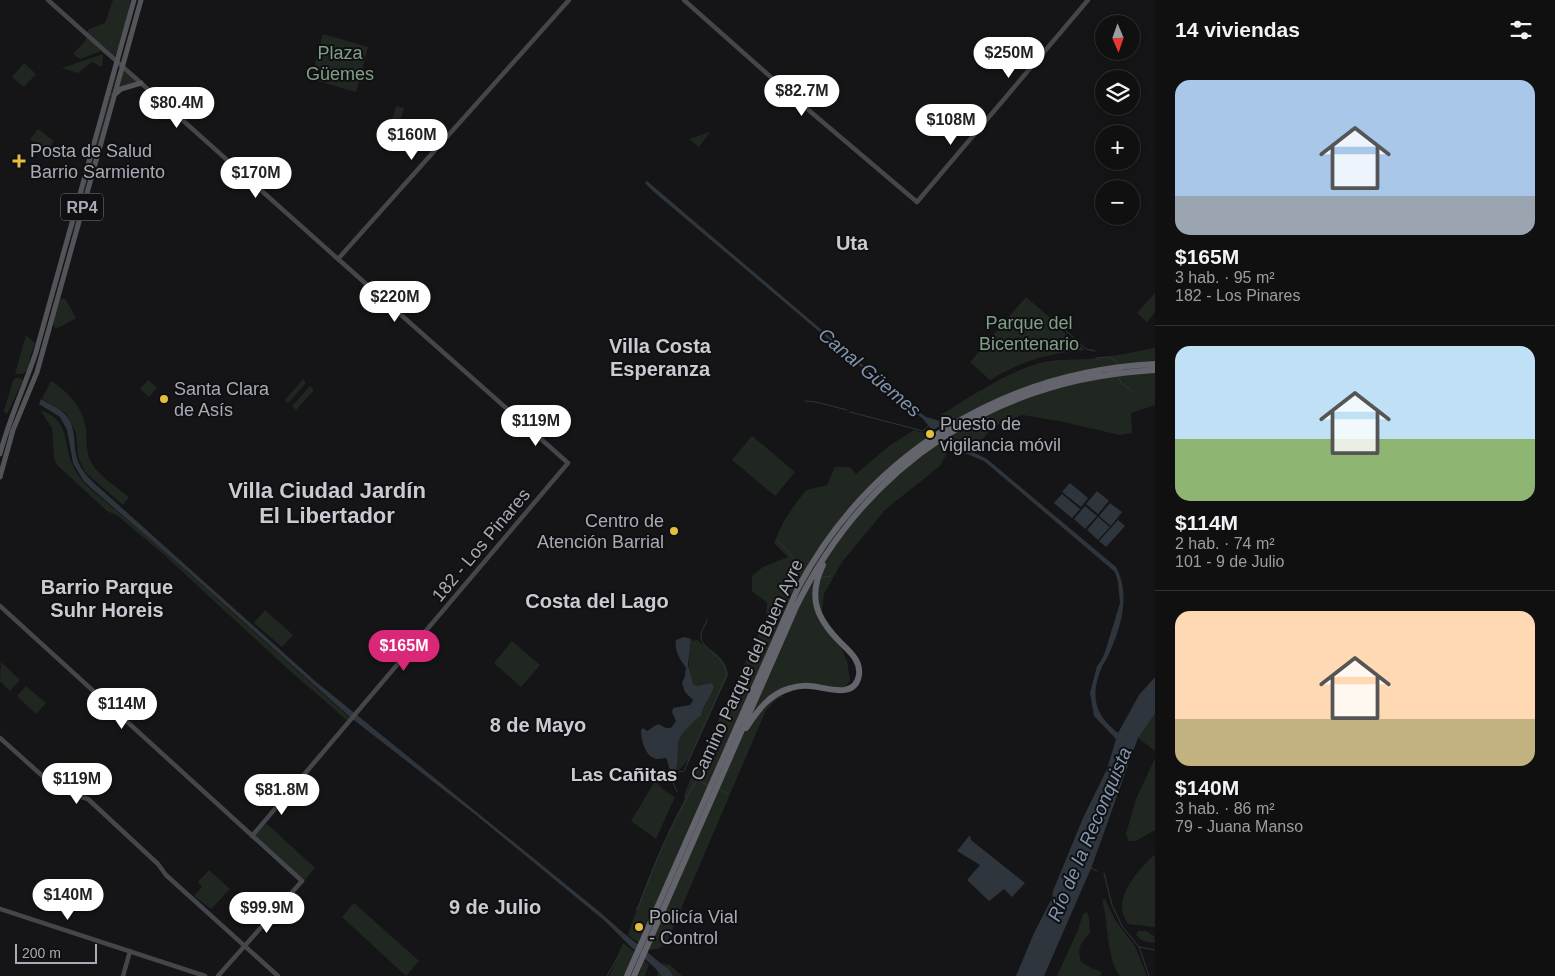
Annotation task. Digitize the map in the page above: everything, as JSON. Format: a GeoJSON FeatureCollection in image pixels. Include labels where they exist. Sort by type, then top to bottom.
{"type":"FeatureCollection","features":[{"type":"Feature","properties":{"kind":"highway","name":"Camino Parque del Buen Ayre"},"geometry":{"type":"LineString","coordinates":[[948,431],[964,417],[984,406],[1043,383],[1104,369],[1155,364]]}},
{"type":"Feature","properties":{"kind":"highway","name":"Camino Parque del Buen Ayre"},"geometry":{"type":"LineString","coordinates":[[627,976],[644,946],[804,592],[848,523],[889,480],[937,438],[948,431],[988,412],[1055,386],[1117,373],[1155,370]]}},
{"type":"Feature","properties":{"kind":"highway","name":"Camino Parque del Buen Ayre"},"geometry":{"type":"LineString","coordinates":[[644,946],[725,751],[803,578],[835,529],[871,488],[921,445],[937,438]]}},
{"type":"Feature","properties":{"kind":"highway"},"geometry":{"type":"LineString","coordinates":[[735,745],[757,710],[765,702],[781,692],[806,685],[843,690],[852,687],[856,683],[859,673],[857,662],[823,622],[817,612],[815,597],[820,570],[848,523]]}},
{"type":"Feature","properties":{"kind":"highway","name":"Camino Parque del Buen Ayre"},"geometry":{"type":"LineString","coordinates":[[634,976],[639,956]]}},
{"type":"Feature","properties":{"kind":"main road","name":"RP4"},"geometry":{"type":"LineString","coordinates":[[0,454],[6,430],[27,380],[36,352],[134,0]]}},
{"type":"Feature","properties":{"kind":"main road","name":"RP4"},"geometry":{"type":"LineString","coordinates":[[0,477],[13,430],[37,372],[141,0]]}},
{"type":"Feature","properties":{"kind":"main road"},"geometry":{"type":"LineString","coordinates":[[114,95],[121,89],[141,84]]}},
{"type":"Feature","properties":{"kind":"street"},"geometry":{"type":"LineString","coordinates":[[48,0],[338,260],[569,0]]}},
{"type":"Feature","properties":{"kind":"street"},"geometry":{"type":"LineString","coordinates":[[684,0],[917,202],[1088,0]]}},
{"type":"Feature","properties":{"kind":"street","name":"182 - Los Pinares"},"geometry":{"type":"LineString","coordinates":[[252,836],[568,463],[338,260]]}},
{"type":"Feature","properties":{"kind":"street"},"geometry":{"type":"LineString","coordinates":[[0,606],[302,881],[218,976]]}},
{"type":"Feature","properties":{"kind":"street"},"geometry":{"type":"LineString","coordinates":[[0,738],[59,791],[88,799],[158,864],[166,875],[278,976]]}},
{"type":"Feature","properties":{"kind":"street"},"geometry":{"type":"LineString","coordinates":[[0,909],[205,976]]}},
{"type":"Feature","properties":{"kind":"street"},"geometry":{"type":"LineString","coordinates":[[123,976],[130,952]]}},
{"type":"Feature","properties":{"kind":"green space"},"geometry":{"type":"Polygon","coordinates":[[[113,0],[130,0],[129,13],[116,55],[113,56],[87,32],[89,29],[105,23],[113,0]]]}},
{"type":"Feature","properties":{"kind":"green space","name":"Plaza Güemes"},"geometry":{"type":"Polygon","coordinates":[[[323,34],[368,47],[356,92],[311,79],[323,34]]]}},
{"type":"Feature","properties":{"kind":"green space"},"geometry":{"type":"Polygon","coordinates":[[[87,37],[101,51],[80,59],[73,54],[87,37]]]}},
{"type":"Feature","properties":{"kind":"green space"},"geometry":{"type":"Polygon","coordinates":[[[103,54],[102,67],[92,62],[78,73],[62,68],[103,54]]]}},
{"type":"Feature","properties":{"kind":"green space"},"geometry":{"type":"Polygon","coordinates":[[[24,63],[36,74],[24,87],[12,77],[24,63]]]}},
{"type":"Feature","properties":{"kind":"green space"},"geometry":{"type":"Polygon","coordinates":[[[123,72],[125,72],[137,82],[119,88],[123,72]]]}},
{"type":"Feature","properties":{"kind":"green space"},"geometry":{"type":"Polygon","coordinates":[[[116,75],[75,227],[70,238],[116,75]]]}},
{"type":"Feature","properties":{"kind":"green space"},"geometry":{"type":"Polygon","coordinates":[[[396,106],[404,108],[399,126],[391,124],[396,106]]]}},
{"type":"Feature","properties":{"kind":"green space"},"geometry":{"type":"Polygon","coordinates":[[[38,129],[54,141],[47,151],[30,139],[38,129]]]}},
{"type":"Feature","properties":{"kind":"green space"},"geometry":{"type":"Polygon","coordinates":[[[710,132],[699,147],[689,139],[710,132]]]}},
{"type":"Feature","properties":{"kind":"green space"},"geometry":{"type":"Polygon","coordinates":[[[1155,293],[1155,312],[1147,322],[1137,313],[1155,293]]]}},
{"type":"Feature","properties":{"kind":"green space","name":"Parque del Bicentenario"},"geometry":{"type":"Polygon","coordinates":[[[1026,297],[1085,350],[1036,359],[1014,367],[990,380],[970,362],[1026,297]]]}},
{"type":"Feature","properties":{"kind":"green space"},"geometry":{"type":"Polygon","coordinates":[[[63,298],[76,318],[55,328],[53,322],[60,300],[63,298]]]}},
{"type":"Feature","properties":{"kind":"green space"},"geometry":{"type":"Polygon","coordinates":[[[26,335],[35,343],[30,357],[29,368],[23,374],[15,374],[26,335]]]}},
{"type":"Feature","properties":{"kind":"green space"},"geometry":{"type":"Polygon","coordinates":[[[1155,348],[1155,405],[1131,413],[1132,433],[1120,435],[1059,421],[1022,415],[992,427],[974,451],[956,439],[949,431],[945,421],[938,417],[974,394],[1027,367],[1040,363],[1091,359],[1155,348]]]}},
{"type":"Feature","properties":{"kind":"green space"},"geometry":{"type":"Polygon","coordinates":[[[16,378],[23,380],[7,414],[4,411],[13,380],[16,378]]]}},
{"type":"Feature","properties":{"kind":"green space"},"geometry":{"type":"Polygon","coordinates":[[[303,379],[306,383],[288,403],[285,400],[303,379]]]}},
{"type":"Feature","properties":{"kind":"green space"},"geometry":{"type":"Polygon","coordinates":[[[148,380],[157,388],[149,397],[140,389],[148,380]]]}},
{"type":"Feature","properties":{"kind":"green space"},"geometry":{"type":"Polygon","coordinates":[[[51,381],[69,395],[79,408],[85,422],[87,449],[90,460],[102,476],[129,497],[123,505],[85,472],[78,457],[76,433],[66,413],[42,399],[51,381]]]}},
{"type":"Feature","properties":{"kind":"green space"},"geometry":{"type":"Polygon","coordinates":[[[310,386],[314,390],[296,410],[292,406],[310,386]]]}},
{"type":"Feature","properties":{"kind":"green space"},"geometry":{"type":"Polygon","coordinates":[[[40,410],[49,414],[60,424],[72,464],[86,485],[164,551],[350,718],[348,721],[290,671],[162,553],[118,516],[107,511],[57,465],[54,458],[52,428],[40,410]]]}},
{"type":"Feature","properties":{"kind":"green space"},"geometry":{"type":"Polygon","coordinates":[[[914,430],[935,436],[947,453],[940,466],[886,509],[842,562],[824,594],[822,611],[818,612],[837,639],[847,661],[850,680],[843,691],[806,685],[775,696],[785,696],[777,699],[766,710],[666,944],[657,949],[647,950],[628,935],[640,900],[685,800],[684,795],[692,776],[766,618],[767,603],[752,591],[752,576],[763,567],[788,557],[774,543],[784,522],[806,490],[827,485],[835,467],[850,467],[856,474],[889,446],[914,430]]]}},
{"type":"Feature","properties":{"kind":"green space"},"geometry":{"type":"Polygon","coordinates":[[[752,436],[795,472],[775,496],[732,460],[752,436]]]}},
{"type":"Feature","properties":{"kind":"green space"},"geometry":{"type":"Polygon","coordinates":[[[265,610],[293,635],[282,647],[254,623],[265,610]]]}},
{"type":"Feature","properties":{"kind":"green space"},"geometry":{"type":"Polygon","coordinates":[[[697,640],[725,663],[728,675],[689,759],[679,770],[676,769],[676,766],[680,738],[708,701],[714,686],[711,683],[698,686],[691,680],[689,659],[691,641],[697,640]]]}},
{"type":"Feature","properties":{"kind":"green space"},"geometry":{"type":"Polygon","coordinates":[[[512,641],[540,665],[521,687],[494,663],[512,641]]]}},
{"type":"Feature","properties":{"kind":"green space"},"geometry":{"type":"Polygon","coordinates":[[[1,662],[20,680],[10,691],[0,681],[1,662]]]}},
{"type":"Feature","properties":{"kind":"green space"},"geometry":{"type":"Polygon","coordinates":[[[26,686],[46,703],[36,714],[17,696],[26,686]]]}},
{"type":"Feature","properties":{"kind":"green space"},"geometry":{"type":"Polygon","coordinates":[[[1155,714],[1155,751],[1138,738],[1155,714]]]}},
{"type":"Feature","properties":{"kind":"green space"},"geometry":{"type":"Polygon","coordinates":[[[1155,758],[1155,830],[1136,841],[1129,841],[1126,834],[1136,799],[1155,758]]]}},
{"type":"Feature","properties":{"kind":"green space"},"geometry":{"type":"Polygon","coordinates":[[[655,781],[665,791],[675,797],[656,839],[631,821],[655,781]]]}},
{"type":"Feature","properties":{"kind":"green space"},"geometry":{"type":"Polygon","coordinates":[[[266,823],[315,868],[304,881],[255,836],[266,823]]]}},
{"type":"Feature","properties":{"kind":"green space"},"geometry":{"type":"Polygon","coordinates":[[[1155,855],[1155,927],[1128,924],[1122,906],[1127,889],[1137,873],[1155,855]]]}},
{"type":"Feature","properties":{"kind":"green space"},"geometry":{"type":"Polygon","coordinates":[[[209,870],[230,889],[211,909],[194,896],[202,887],[198,882],[209,870]]]}},
{"type":"Feature","properties":{"kind":"green space"},"geometry":{"type":"Polygon","coordinates":[[[1105,899],[1115,920],[1135,946],[1147,976],[1120,976],[1115,969],[1102,900],[1105,899]]]}},
{"type":"Feature","properties":{"kind":"green space"},"geometry":{"type":"Polygon","coordinates":[[[354,903],[419,961],[406,976],[342,917],[354,903]]]}},
{"type":"Feature","properties":{"kind":"green space"},"geometry":{"type":"Polygon","coordinates":[[[1087,912],[1090,933],[1080,946],[1081,962],[1102,972],[1100,976],[1057,976],[1078,930],[1083,914],[1087,912]]]}},
{"type":"Feature","properties":{"kind":"green space"},"geometry":{"type":"Polygon","coordinates":[[[1138,931],[1146,931],[1154,936],[1155,942],[1147,942],[1140,939],[1136,935],[1138,931]]]}},
{"type":"Feature","properties":{"kind":"green space"},"geometry":{"type":"Polygon","coordinates":[[[623,943],[635,952],[624,976],[609,976],[619,956],[618,954],[623,943]]]}},
{"type":"Feature","properties":{"kind":"green space"},"geometry":{"type":"Polygon","coordinates":[[[644,960],[649,965],[645,976],[638,976],[644,960]]]}},
{"type":"Feature","properties":{"kind":"green space"},"geometry":{"type":"Polygon","coordinates":[[[660,963],[670,965],[682,976],[657,976],[660,963]]]}},
{"type":"Feature","properties":{"kind":"water","name":"Canal Güemes"},"geometry":{"type":"Polygon","coordinates":[[[647,181],[899,396],[926,417],[945,423],[932,430],[923,419],[654,192],[645,183],[647,181]]]}},
{"type":"Feature","properties":{"kind":"water"},"geometry":{"type":"Polygon","coordinates":[[[41,399],[62,411],[68,418],[73,430],[79,464],[84,473],[94,483],[315,681],[601,913],[669,970],[673,976],[662,976],[606,922],[476,815],[350,717],[90,487],[83,480],[73,463],[67,430],[60,417],[39,404],[41,399]]]}},
{"type":"Feature","properties":{"kind":"water","name":"Río de la Reconquista"},"geometry":{"type":"Polygon","coordinates":[[[953,437],[960,446],[987,459],[1116,567],[1123,589],[1122,611],[1117,634],[1101,669],[1095,697],[1104,719],[1118,733],[1139,695],[1155,677],[1155,714],[1138,738],[1092,866],[1044,976],[1016,976],[1034,933],[1052,898],[1053,891],[1083,818],[1107,769],[1116,739],[1094,716],[1090,693],[1097,666],[1105,652],[1120,603],[1118,582],[1115,572],[984,461],[967,454],[948,440],[953,437]]]}},
{"type":"Feature","properties":{"kind":"water"},"geometry":{"type":"Polygon","coordinates":[[[1070,483],[1088,498],[1081,507],[1062,492],[1070,483]]]}},
{"type":"Feature","properties":{"kind":"water"},"geometry":{"type":"Polygon","coordinates":[[[1097,491],[1109,501],[1098,514],[1086,504],[1097,491]]]}},
{"type":"Feature","properties":{"kind":"water"},"geometry":{"type":"Polygon","coordinates":[[[1062,494],[1080,509],[1072,518],[1054,503],[1062,494]]]}},
{"type":"Feature","properties":{"kind":"water"},"geometry":{"type":"Polygon","coordinates":[[[1110,503],[1122,512],[1111,526],[1099,516],[1110,503]]]}},
{"type":"Feature","properties":{"kind":"water"},"geometry":{"type":"Polygon","coordinates":[[[1085,506],[1097,516],[1085,529],[1074,519],[1085,506]]]}},
{"type":"Feature","properties":{"kind":"water"},"geometry":{"type":"Polygon","coordinates":[[[1098,517],[1110,527],[1098,540],[1087,530],[1098,517]]]}},
{"type":"Feature","properties":{"kind":"water"},"geometry":{"type":"Polygon","coordinates":[[[1118,520],[1125,526],[1106,547],[1099,541],[1118,520]]]}},
{"type":"Feature","properties":{"kind":"water"},"geometry":{"type":"Polygon","coordinates":[[[684,637],[691,639],[688,665],[693,684],[698,686],[711,683],[714,686],[701,716],[687,728],[679,740],[677,763],[673,775],[666,758],[657,759],[649,755],[643,743],[641,730],[643,728],[647,731],[658,724],[671,728],[676,721],[672,712],[673,708],[690,705],[693,700],[685,692],[682,683],[686,668],[676,648],[676,640],[684,637]]]}},
{"type":"Feature","properties":{"kind":"water"},"geometry":{"type":"Polygon","coordinates":[[[970,835],[971,840],[1025,883],[1012,897],[1004,889],[989,901],[967,880],[980,865],[957,851],[970,835]]]}},
{"type":"Feature","properties":{"kind":"waterway"},"geometry":{"type":"LineString","coordinates":[[1063,328],[1086,349],[1095,351]]}},
{"type":"Feature","properties":{"kind":"waterway"},"geometry":{"type":"LineString","coordinates":[[1096,358],[1110,357],[1117,362]]}},
{"type":"Feature","properties":{"kind":"waterway"},"geometry":{"type":"LineString","coordinates":[[1119,378],[1121,383],[1131,391]]}},
{"type":"Feature","properties":{"kind":"waterway"},"geometry":{"type":"LineString","coordinates":[[805,401],[847,410]]}},
{"type":"Feature","properties":{"kind":"waterway"},"geometry":{"type":"LineString","coordinates":[[850,412],[923,431],[929,425]]}},
{"type":"Feature","properties":{"kind":"waterway"},"geometry":{"type":"LineString","coordinates":[[778,541],[803,568]]}},
{"type":"Feature","properties":{"kind":"waterway"},"geometry":{"type":"LineString","coordinates":[[820,578],[831,576]]}},
{"type":"Feature","properties":{"kind":"waterway"},"geometry":{"type":"LineString","coordinates":[[677,792],[672,776],[684,771],[727,675],[722,662],[704,645],[702,640],[701,633],[707,620]]}},
{"type":"Feature","properties":{"kind":"waterway"},"geometry":{"type":"LineString","coordinates":[[636,909],[664,843],[688,795],[697,780],[707,785]]}},
{"type":"Feature","properties":{"kind":"waterway"},"geometry":{"type":"LineString","coordinates":[[720,790],[728,794]]}},
{"type":"Feature","properties":{"kind":"waterway"},"geometry":{"type":"LineString","coordinates":[[1091,868],[1097,871]]}},
{"type":"Feature","properties":{"kind":"waterway"},"geometry":{"type":"LineString","coordinates":[[1104,873],[1112,905],[1122,926],[1139,947],[1149,976]]}},
{"type":"Feature","properties":{"kind":"waterway"},"geometry":{"type":"LineString","coordinates":[[1139,947],[1155,950]]}},
{"type":"Feature","properties":{"kind":"waterway"},"geometry":{"type":"LineString","coordinates":[[607,976],[619,955]]}},
{"type":"Feature","properties":{"kind":"place","name":"Posta de Salud Barrio Sarmiento"},"geometry":{"type":"Point","coordinates":[19,161]}},
{"type":"Feature","properties":{"kind":"place","name":"Santa Clara de Asís"},"geometry":{"type":"Point","coordinates":[164,399]}},
{"type":"Feature","properties":{"kind":"place","name":"Puesto de vigilancia móvil"},"geometry":{"type":"Point","coordinates":[930,434]}},
{"type":"Feature","properties":{"kind":"place","name":"Centro de Atención Barrial"},"geometry":{"type":"Point","coordinates":[674,531]}},
{"type":"Feature","properties":{"kind":"place","name":"Policía Vial - Control"},"geometry":{"type":"Point","coordinates":[639,927]}},
{"type":"Feature","properties":{"kind":"district","name":"Uta"},"geometry":{"type":"Point","coordinates":[852,243]}},
{"type":"Feature","properties":{"kind":"district","name":"Villa Costa Esperanza"},"geometry":{"type":"Point","coordinates":[660,358]}},
{"type":"Feature","properties":{"kind":"district","name":"Villa Ciudad Jardín El Libertador"},"geometry":{"type":"Point","coordinates":[327,502]}},
{"type":"Feature","properties":{"kind":"district","name":"Barrio Parque Suhr Horeis"},"geometry":{"type":"Point","coordinates":[107,598]}},
{"type":"Feature","properties":{"kind":"district","name":"Costa del Lago"},"geometry":{"type":"Point","coordinates":[597,601]}},
{"type":"Feature","properties":{"kind":"district","name":"8 de Mayo"},"geometry":{"type":"Point","coordinates":[538,725]}},
{"type":"Feature","properties":{"kind":"district","name":"Las Cañitas"},"geometry":{"type":"Point","coordinates":[624,774]}},
{"type":"Feature","properties":{"kind":"district","name":"9 de Julio"},"geometry":{"type":"Point","coordinates":[495,907]}}]}
